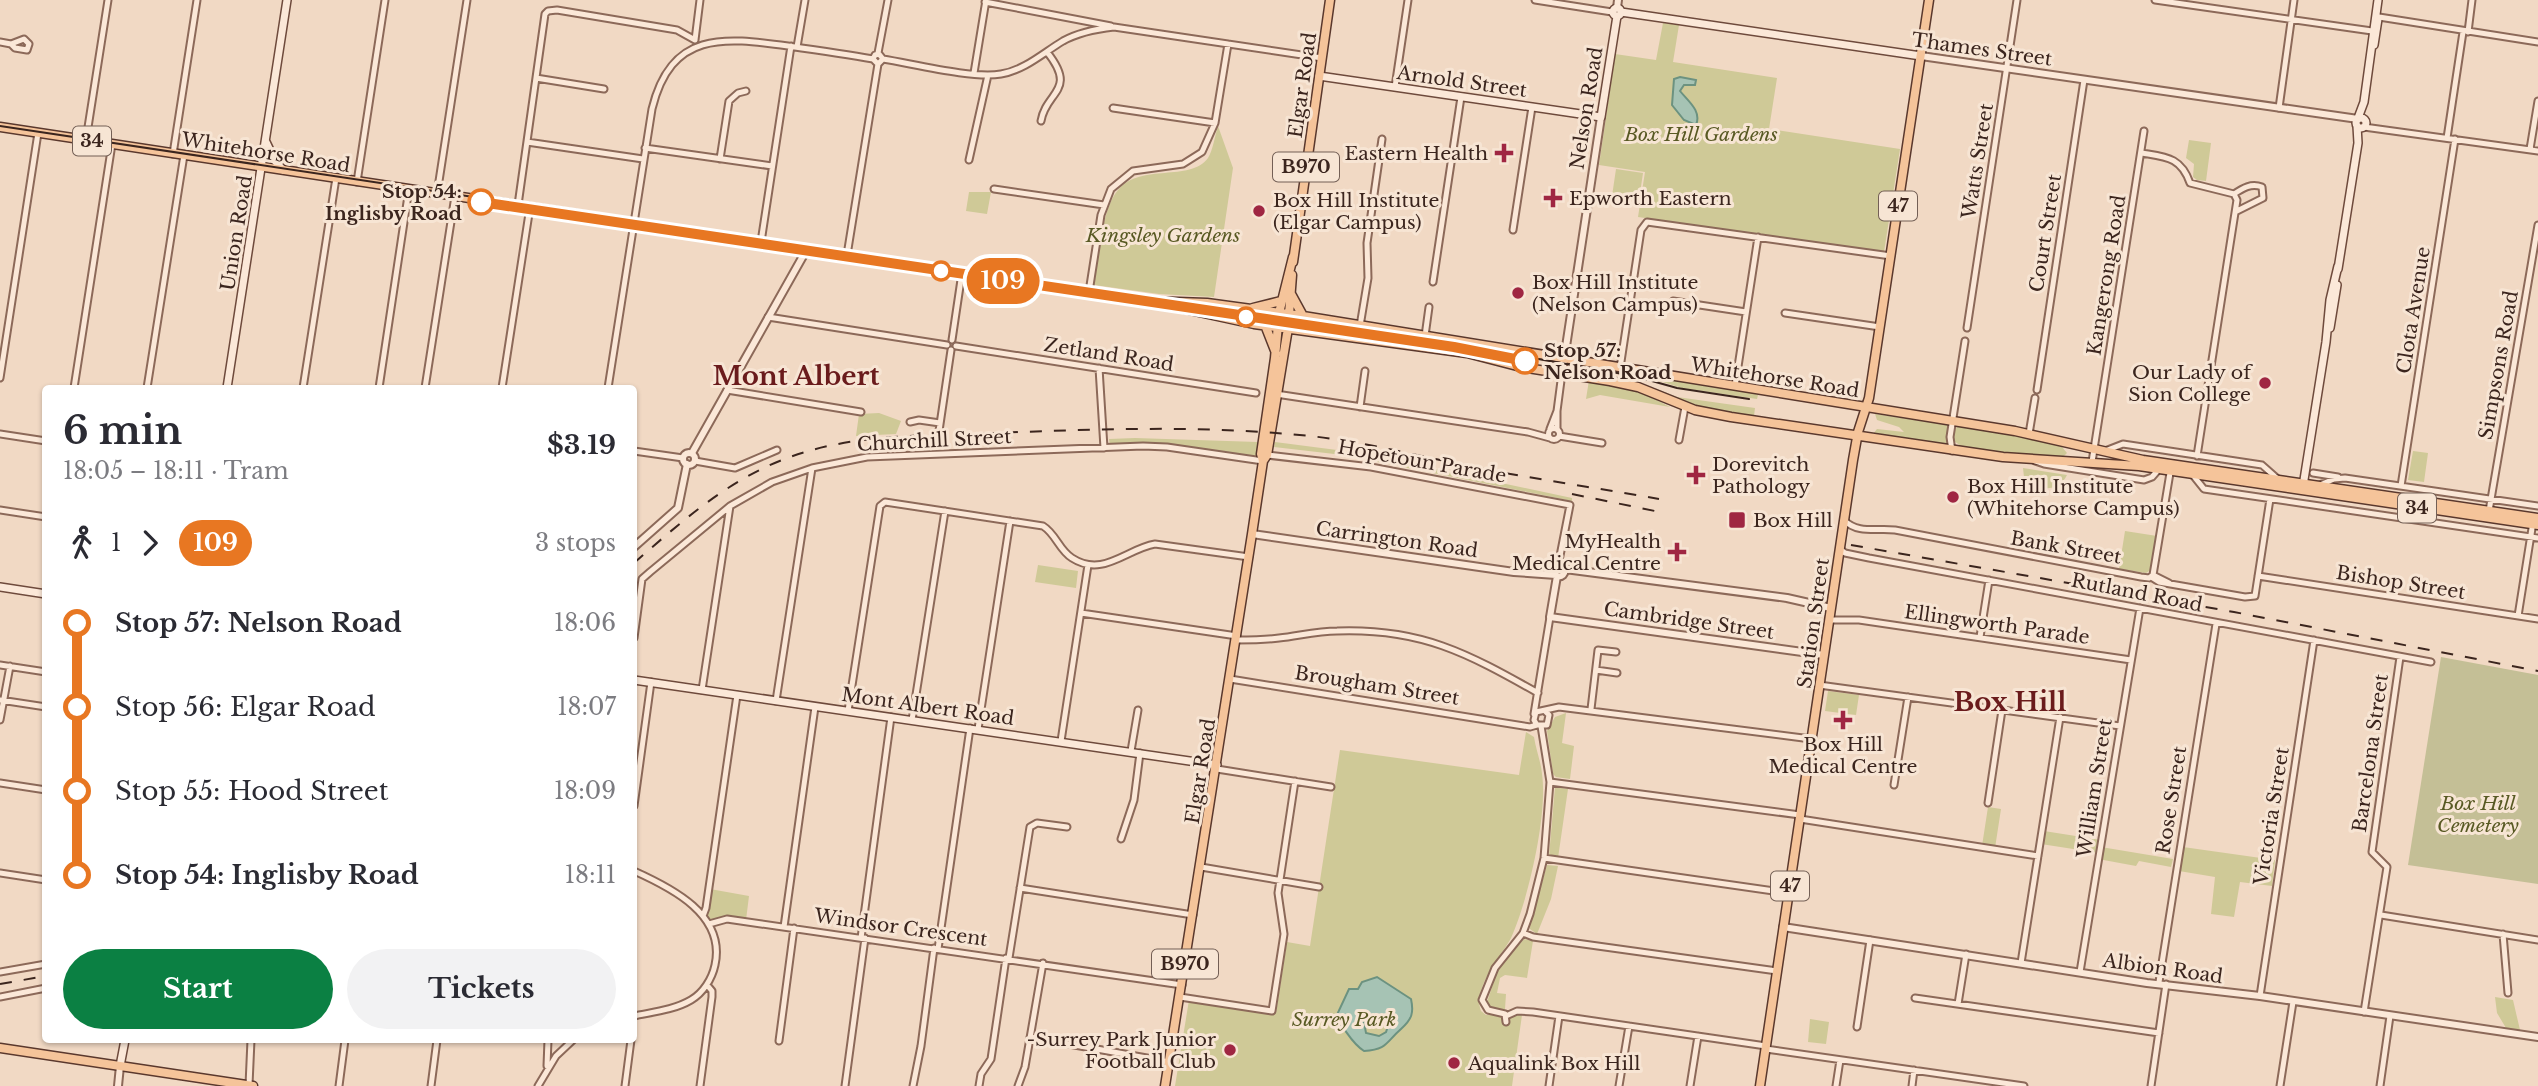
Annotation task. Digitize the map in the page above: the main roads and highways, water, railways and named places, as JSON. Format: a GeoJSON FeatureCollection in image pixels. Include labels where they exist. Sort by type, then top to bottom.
{"type":"FeatureCollection","features":[{"type":"Feature","properties":{"kind":"main road","name":"Union Road"},"geometry":{"type":"LineString","coordinates":[[227,385],[287,0]]}},
{"type":"Feature","properties":{"kind":"main road","name":"Elgar Road"},"geometry":{"type":"LineString","coordinates":[[1273,395],[1286,343],[1293,257],[1330,0]]}},
{"type":"Feature","properties":{"kind":"main road","name":"Station Street"},"geometry":{"type":"LineString","coordinates":[[1760,1086],[1842,531],[1857,436],[1866,407],[1880,327],[1929,0]]}},
{"type":"Feature","properties":{"kind":"main road"},"geometry":{"type":"LineString","coordinates":[[2303,487],[2379,19],[2379,0]]}},
{"type":"Feature","properties":{"kind":"main road"},"geometry":{"type":"LineString","coordinates":[[2371,56],[2372,31],[2379,0]]}},
{"type":"Feature","properties":{"kind":"main road","name":"Thames Street"},"geometry":{"type":"LineString","coordinates":[[1617,10],[1921,56]]}},
{"type":"Feature","properties":{"kind":"main road","name":"Nelson Road"},"geometry":{"type":"LineString","coordinates":[[1601,117],[1617,10]]}},
{"type":"Feature","properties":{"kind":"main road","name":"Arnold Street"},"geometry":{"type":"LineString","coordinates":[[1319,76],[1601,117]]}},
{"type":"Feature","properties":{"kind":"main road","name":"Whitehorse Road"},"geometry":{"type":"LineString","coordinates":[[0,127],[1149,301],[1265,325],[1467,354],[1521,367],[1630,385],[1705,413],[1952,451],[2070,465],[2092,462],[2280,480],[2303,487],[2317,486],[2489,511],[2535,521]]}},
{"type":"Feature","properties":{"kind":"main road"},"geometry":{"type":"LineString","coordinates":[[266,141],[275,161],[284,170]]}},
{"type":"Feature","properties":{"kind":"main road","name":"Elgar Road"},"geometry":{"type":"LineString","coordinates":[[1165,1086],[1265,458],[1279,313],[1293,257]]}},
{"type":"Feature","properties":{"kind":"main road"},"geometry":{"type":"LineString","coordinates":[[1291,294],[1303,316]]}},
{"type":"Feature","properties":{"kind":"main road","name":"Whitehorse Road"},"geometry":{"type":"LineString","coordinates":[[1149,301],[1207,303],[1303,316],[2029,434],[2192,474],[2303,487],[2535,521]]}},
{"type":"Feature","properties":{"kind":"main road"},"geometry":{"type":"LineString","coordinates":[[1247,309],[1281,301]]}},
{"type":"Feature","properties":{"kind":"main road"},"geometry":{"type":"LineString","coordinates":[[1265,325],[1276,353]]}},
{"type":"Feature","properties":{"kind":"main road"},"geometry":{"type":"LineString","coordinates":[[1286,343],[1294,337],[1315,332]]}},
{"type":"Feature","properties":{"kind":"main road"},"geometry":{"type":"LineString","coordinates":[[2068,444],[2070,465]]}},
{"type":"Feature","properties":{"kind":"main road"},"geometry":{"type":"LineString","coordinates":[[0,587],[42,593]]}},
{"type":"Feature","properties":{"kind":"main road","name":"Mont Albert Road"},"geometry":{"type":"LineString","coordinates":[[637,680],[1131,751],[1217,767]]}},
{"type":"Feature","properties":{"kind":"main road"},"geometry":{"type":"LineString","coordinates":[[120,1066],[124,1043]]}},
{"type":"Feature","properties":{"kind":"main road"},"geometry":{"type":"LineString","coordinates":[[0,1048],[120,1066],[208,1083],[251,1086]]}},
{"type":"Feature","properties":{"kind":"tram line"},"geometry":{"type":"LineString","coordinates":[[0,126],[1454,344],[1634,376],[1677,388],[1749,399]]}},
{"type":"Feature","properties":{"kind":"tram line","name":"109"},"geometry":{"type":"LineString","coordinates":[[481,202],[1454,347],[1525,361]]}},
{"type":"Feature","properties":{"kind":"railway"},"geometry":{"type":"LineString","coordinates":[[637,560],[703,505],[761,469],[808,451],[887,437],[1152,429],[1231,430],[1310,436],[1659,499]]}},
{"type":"Feature","properties":{"kind":"railway"},"geometry":{"type":"LineString","coordinates":[[1572,494],[1655,511]]}},
{"type":"Feature","properties":{"kind":"railway"},"geometry":{"type":"LineString","coordinates":[[1851,545],[2234,612],[2538,671]]}},
{"type":"Feature","properties":{"kind":"railway"},"geometry":{"type":"LineString","coordinates":[[0,984],[42,977]]}},
{"type":"Feature","properties":{"kind":"place","name":"Eastern Health"},"geometry":{"type":"Point","coordinates":[1504,153]}},
{"type":"Feature","properties":{"kind":"place","name":"Epworth Eastern"},"geometry":{"type":"Point","coordinates":[1553,198]}},
{"type":"Feature","properties":{"kind":"place","name":"Stop 54: Inglisby Road"},"geometry":{"type":"Point","coordinates":[481,202]}},
{"type":"Feature","properties":{"kind":"place","name":"Box Hill Institute (Elgar Campus)"},"geometry":{"type":"Point","coordinates":[1259,211]}},
{"type":"Feature","properties":{"kind":"place","name":"Box Hill Institute (Nelson Campus)"},"geometry":{"type":"Point","coordinates":[1518,293]}},
{"type":"Feature","properties":{"kind":"place","name":"Stop 57: Nelson Road"},"geometry":{"type":"Point","coordinates":[1525,361]}},
{"type":"Feature","properties":{"kind":"place","name":"Our Lady of Sion College"},"geometry":{"type":"Point","coordinates":[2265,383]}},
{"type":"Feature","properties":{"kind":"place","name":"Dorevitch Pathology"},"geometry":{"type":"Point","coordinates":[1696,475]}},
{"type":"Feature","properties":{"kind":"place","name":"Box Hill Institute (Whitehorse Campus)"},"geometry":{"type":"Point","coordinates":[1953,497]}},
{"type":"Feature","properties":{"kind":"place","name":"Box Hill"},"geometry":{"type":"Point","coordinates":[1737,520]}},
{"type":"Feature","properties":{"kind":"place","name":"MyHealth Medical Centre"},"geometry":{"type":"Point","coordinates":[1677,552]}},
{"type":"Feature","properties":{"kind":"place","name":"Box Hill Medical Centre"},"geometry":{"type":"Point","coordinates":[1843,720]}},
{"type":"Feature","properties":{"kind":"place","name":"-Surrey Park Junior Football Club"},"geometry":{"type":"Point","coordinates":[1230,1050]}},
{"type":"Feature","properties":{"kind":"place","name":"Aqualink Box Hill"},"geometry":{"type":"Point","coordinates":[1454,1063]}},
{"type":"Feature","properties":{"kind":"district","name":"Mont Albert"},"geometry":{"type":"Point","coordinates":[796,376]}},
{"type":"Feature","properties":{"kind":"district","name":"Box Hill"},"geometry":{"type":"Point","coordinates":[2010,702]}},
{"type":"Feature","properties":{"kind":"park label","name":"Box Hill Gardens"},"geometry":{"type":"Point","coordinates":[1701,134]}},
{"type":"Feature","properties":{"kind":"park label","name":"Kingsley Gardens"},"geometry":{"type":"Point","coordinates":[1163,235]}},
{"type":"Feature","properties":{"kind":"park label","name":"Box Hill Cemetery"},"geometry":{"type":"Point","coordinates":[2478,814]}},
{"type":"Feature","properties":{"kind":"park label","name":"Surrey Park"},"geometry":{"type":"Point","coordinates":[1344,1019]}}]}
